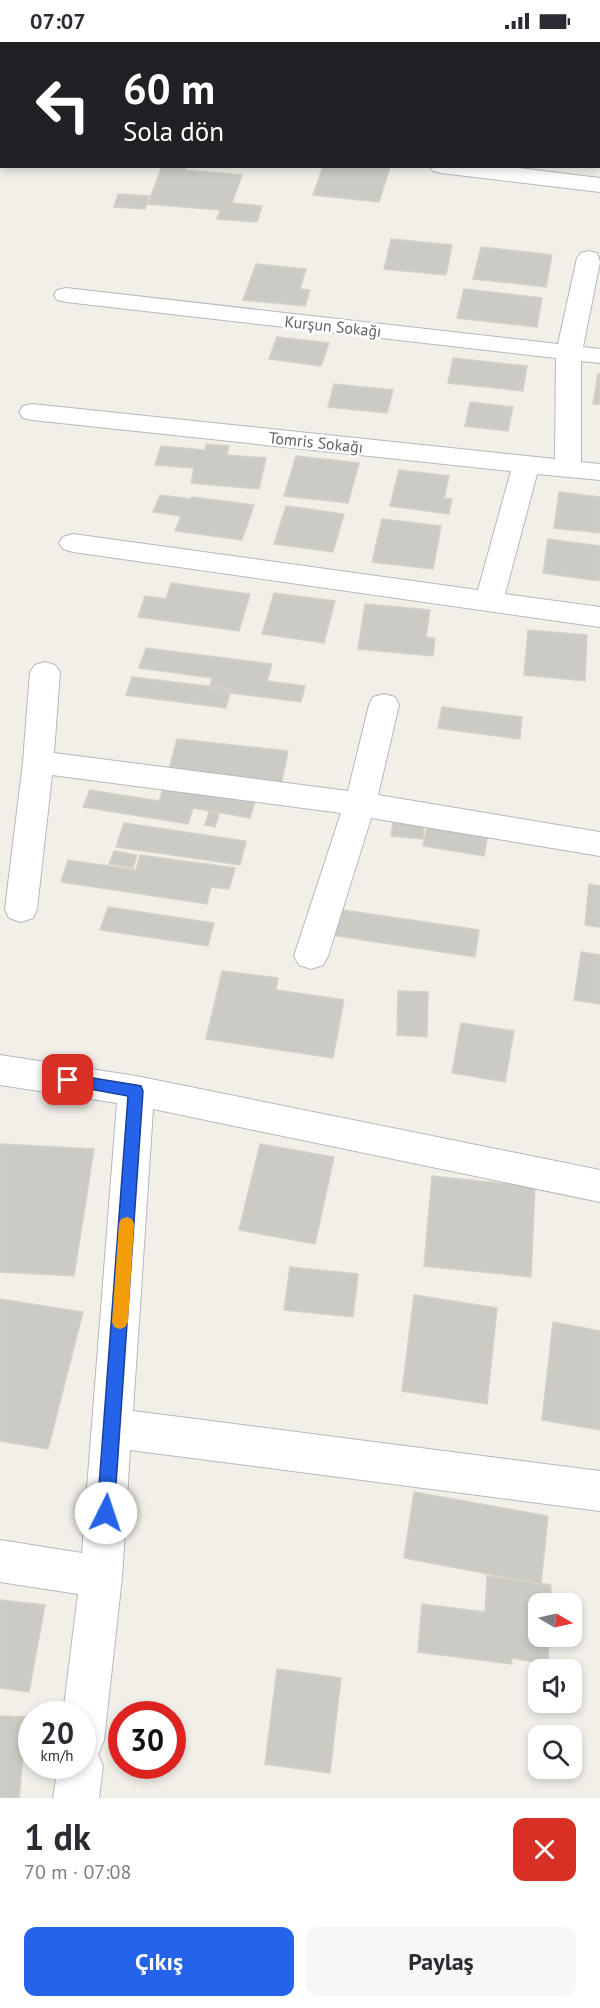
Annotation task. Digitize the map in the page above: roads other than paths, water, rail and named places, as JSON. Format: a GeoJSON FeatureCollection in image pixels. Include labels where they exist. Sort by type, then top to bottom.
{"type":"FeatureCollection","features":[{"type":"Feature","properties":{"kind":"street"},"geometry":{"type":"LineString","coordinates":[[458,168],[600,185]]}},
{"type":"Feature","properties":{"kind":"street"},"geometry":{"type":"LineString","coordinates":[[568,468],[569,352],[589,258]]}},
{"type":"Feature","properties":{"kind":"street","name":"Kurşun Sokağı"},"geometry":{"type":"LineString","coordinates":[[66,295],[600,356]]}},
{"type":"Feature","properties":{"kind":"street","name":"Tomris Sokağı"},"geometry":{"type":"LineString","coordinates":[[32,412],[600,472]]}},
{"type":"Feature","properties":{"kind":"street"},"geometry":{"type":"LineString","coordinates":[[489,601],[526,463]]}},
{"type":"Feature","properties":{"kind":"street"},"geometry":{"type":"LineString","coordinates":[[73,543],[600,616]]}},
{"type":"Feature","properties":{"kind":"street"},"geometry":{"type":"LineString","coordinates":[[21,909],[39,762],[45,672]]}},
{"type":"Feature","properties":{"kind":"street"},"geometry":{"type":"LineString","coordinates":[[311,956],[360,804],[384,705]]}},
{"type":"Feature","properties":{"kind":"street"},"geometry":{"type":"LineString","coordinates":[[39,762],[360,804],[600,844]]}},
{"type":"Feature","properties":{"kind":"street"},"geometry":{"type":"LineString","coordinates":[[0,1070],[136,1091],[600,1186]]}},
{"type":"Feature","properties":{"kind":"street"},"geometry":{"type":"LineString","coordinates":[[87,1701],[101,1577],[136,1091]]}},
{"type":"Feature","properties":{"kind":"street"},"geometry":{"type":"LineString","coordinates":[[112,1428],[600,1491]]}},
{"type":"Feature","properties":{"kind":"street"},"geometry":{"type":"LineString","coordinates":[[0,1561],[101,1577]]}},
{"type":"Feature","properties":{"kind":"street"},"geometry":{"type":"LineString","coordinates":[[76,1798],[78,1779]]}}]}
